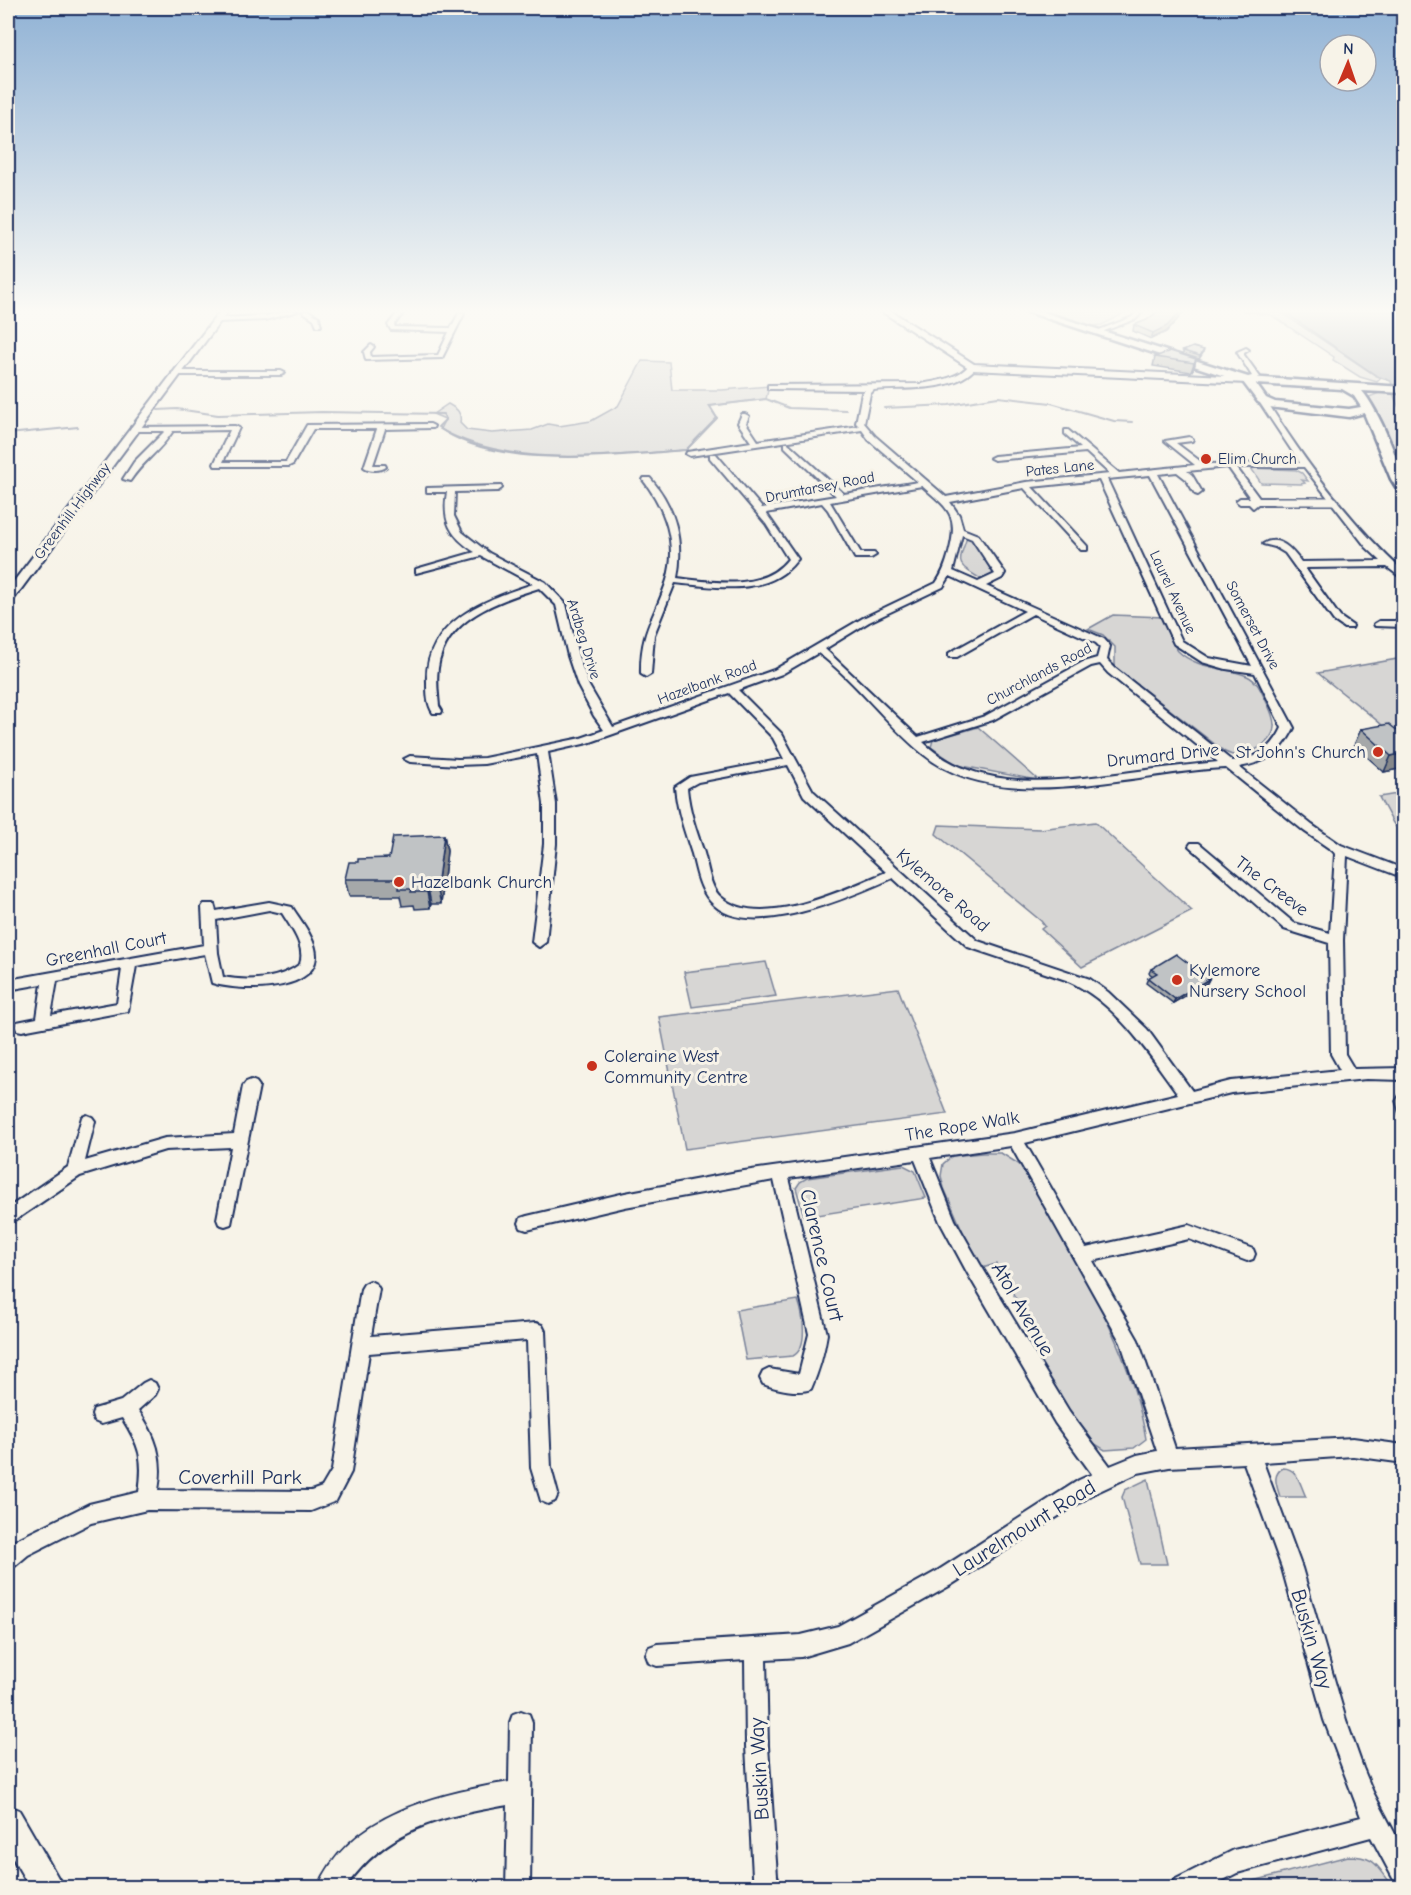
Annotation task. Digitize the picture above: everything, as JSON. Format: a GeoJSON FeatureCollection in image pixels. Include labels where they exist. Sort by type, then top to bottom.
{"type":"FeatureCollection","features":[{"type":"Feature","properties":{"kind":"main road","name":"Greenhill Highway"},"geometry":{"type":"LineString","coordinates":[[8,597],[156,399]]}},
{"type":"Feature","properties":{"kind":"main road"},"geometry":{"type":"LineString","coordinates":[[1367,399],[1368,409],[1374,424],[1397,479],[1404,489]]}},
{"type":"Feature","properties":{"kind":"main road"},"geometry":{"type":"LineString","coordinates":[[1262,400],[1286,408],[1349,413],[1368,409]]}},
{"type":"Feature","properties":{"kind":"main road"},"geometry":{"type":"LineString","coordinates":[[1349,413],[1374,424]]}},
{"type":"Feature","properties":{"kind":"main road"},"geometry":{"type":"LineString","coordinates":[[10,1832],[48,1887]]}},
{"type":"Feature","properties":{"kind":"street"},"geometry":{"type":"LineString","coordinates":[[865,399],[860,423],[862,428],[944,500],[955,515],[959,531],[948,572]]}},
{"type":"Feature","properties":{"kind":"street"},"geometry":{"type":"LineString","coordinates":[[1262,400],[1274,416],[1287,441],[1369,545],[1404,578]]}},
{"type":"Feature","properties":{"kind":"street"},"geometry":{"type":"LineString","coordinates":[[1274,416],[1278,411],[1286,408]]}},
{"type":"Feature","properties":{"kind":"street"},"geometry":{"type":"LineString","coordinates":[[741,418],[756,444]]}},
{"type":"Feature","properties":{"kind":"street"},"geometry":{"type":"LineString","coordinates":[[382,426],[368,467],[382,467]]}},
{"type":"Feature","properties":{"kind":"street"},"geometry":{"type":"LineString","coordinates":[[283,472],[310,427],[430,426]]}},
{"type":"Feature","properties":{"kind":"street"},"geometry":{"type":"LineString","coordinates":[[134,429],[235,428],[218,464],[289,464]]}},
{"type":"Feature","properties":{"kind":"street"},"geometry":{"type":"LineString","coordinates":[[690,454],[862,428]]}},
{"type":"Feature","properties":{"kind":"street"},"geometry":{"type":"LineString","coordinates":[[127,479],[135,464],[164,440],[170,429]]}},
{"type":"Feature","properties":{"kind":"street"},"geometry":{"type":"LineString","coordinates":[[1068,432],[1117,476]]}},
{"type":"Feature","properties":{"kind":"street"},"geometry":{"type":"LineString","coordinates":[[1189,439],[1169,441],[1202,467]]}},
{"type":"Feature","properties":{"kind":"street"},"geometry":{"type":"LineString","coordinates":[[788,445],[842,497]]}},
{"type":"Feature","properties":{"kind":"street"},"geometry":{"type":"LineString","coordinates":[[994,458],[1087,450]]}},
{"type":"Feature","properties":{"kind":"street"},"geometry":{"type":"LineString","coordinates":[[713,456],[761,511]]}},
{"type":"Feature","properties":{"kind":"street"},"geometry":{"type":"LineString","coordinates":[[1230,465],[1254,503]]}},
{"type":"Feature","properties":{"kind":"street","name":"Pates Lane"},"geometry":{"type":"LineString","coordinates":[[944,500],[1026,485],[1202,467],[1306,465]]}},
{"type":"Feature","properties":{"kind":"street"},"geometry":{"type":"LineString","coordinates":[[1180,470],[1189,477],[1198,492]]}},
{"type":"Feature","properties":{"kind":"street","name":"Somerset Drive"},"geometry":{"type":"LineString","coordinates":[[1153,472],[1277,700],[1288,728],[1279,745],[1258,758],[1238,765],[1229,765]]}},
{"type":"Feature","properties":{"kind":"street","name":"Laurel Avenue"},"geometry":{"type":"LineString","coordinates":[[1101,477],[1107,485],[1178,642],[1186,651],[1206,660],[1221,665],[1259,670]]}},
{"type":"Feature","properties":{"kind":"street"},"geometry":{"type":"LineString","coordinates":[[646,674],[648,632],[672,580],[675,532],[667,506],[647,480]]}},
{"type":"Feature","properties":{"kind":"street","name":"Drumtarsey Road"},"geometry":{"type":"LineString","coordinates":[[672,580],[746,584],[765,581],[780,574],[793,559],[786,545],[761,511],[924,483]]}},
{"type":"Feature","properties":{"kind":"street"},"geometry":{"type":"LineString","coordinates":[[1026,485],[1084,548]]}},
{"type":"Feature","properties":{"kind":"street"},"geometry":{"type":"LineString","coordinates":[[430,490],[498,488]]}},
{"type":"Feature","properties":{"kind":"street","name":"Ardbeg Drive"},"geometry":{"type":"LineString","coordinates":[[451,491],[449,518],[460,535],[482,553],[542,584],[554,594],[561,604],[579,679],[611,732]]}},
{"type":"Feature","properties":{"kind":"street"},"geometry":{"type":"LineString","coordinates":[[825,500],[858,556],[871,555]]}},
{"type":"Feature","properties":{"kind":"street"},"geometry":{"type":"LineString","coordinates":[[1240,501],[1254,503],[1334,501]]}},
{"type":"Feature","properties":{"kind":"street"},"geometry":{"type":"LineString","coordinates":[[959,531],[975,537],[999,573],[999,576],[980,585]]}},
{"type":"Feature","properties":{"kind":"street"},"geometry":{"type":"LineString","coordinates":[[1268,544],[1277,544],[1288,551],[1337,619],[1348,626]]}},
{"type":"Feature","properties":{"kind":"street"},"geometry":{"type":"LineString","coordinates":[[419,571],[482,553]]}},
{"type":"Feature","properties":{"kind":"street"},"geometry":{"type":"LineString","coordinates":[[1299,565],[1389,564]]}},
{"type":"Feature","properties":{"kind":"street","name":"Churchlands Road"},"geometry":{"type":"LineString","coordinates":[[916,741],[989,718],[1087,664],[1102,660],[1105,646],[1100,641],[948,572]]}},
{"type":"Feature","properties":{"kind":"street","name":"Hazelbank Road"},"geometry":{"type":"LineString","coordinates":[[410,759],[484,761],[542,751],[611,732],[732,690],[778,672],[866,620],[940,585],[948,572]]}},
{"type":"Feature","properties":{"kind":"street"},"geometry":{"type":"LineString","coordinates":[[437,711],[434,706],[432,666],[439,646],[455,626],[470,612],[494,599],[542,584]]}},
{"type":"Feature","properties":{"kind":"street"},"geometry":{"type":"LineString","coordinates":[[953,655],[1034,610]]}},
{"type":"Feature","properties":{"kind":"street"},"geometry":{"type":"LineString","coordinates":[[1379,624],[1404,624]]}},
{"type":"Feature","properties":{"kind":"street","name":"Drumard Drive"},"geometry":{"type":"LineString","coordinates":[[819,649],[830,657],[928,753],[945,764],[970,775],[996,782],[1044,786],[1229,765],[1337,848],[1404,874]]}},
{"type":"Feature","properties":{"kind":"street"},"geometry":{"type":"LineString","coordinates":[[1102,660],[1112,671],[1229,765]]}},
{"type":"Feature","properties":{"kind":"street","name":"Kylemore Road"},"geometry":{"type":"LineString","coordinates":[[732,690],[778,736],[791,762],[816,801],[973,944],[1084,982],[1103,996],[1142,1033],[1188,1097]]}},
{"type":"Feature","properties":{"kind":"street"},"geometry":{"type":"LineString","coordinates":[[539,942],[550,844],[550,804],[542,751]]}},
{"type":"Feature","properties":{"kind":"street"},"geometry":{"type":"LineString","coordinates":[[791,762],[694,779],[681,788],[682,802],[706,878],[716,899],[732,910],[759,915],[805,908],[838,898],[896,872]]}},
{"type":"Feature","properties":{"kind":"street","name":"The Creeve"},"geometry":{"type":"LineString","coordinates":[[1194,846],[1289,926],[1336,940]]}},
{"type":"Feature","properties":{"kind":"street"},"geometry":{"type":"LineString","coordinates":[[1337,848],[1341,854],[1336,940],[1338,1054],[1350,1075]]}},
{"type":"Feature","properties":{"kind":"street"},"geometry":{"type":"LineString","coordinates":[[280,907],[287,910],[303,939],[309,958],[303,971],[293,976],[246,986],[225,984],[217,980],[211,948],[209,912],[280,907]]}},
{"type":"Feature","properties":{"kind":"street","name":"Greenhall Court"},"geometry":{"type":"LineString","coordinates":[[8,985],[211,948]]}},
{"type":"Feature","properties":{"kind":"street"},"geometry":{"type":"LineString","coordinates":[[22,1026],[123,1007],[130,963]]}},
{"type":"Feature","properties":{"kind":"street"},"geometry":{"type":"LineString","coordinates":[[43,1022],[50,979]]}},
{"type":"Feature","properties":{"kind":"street","name":"The Rope Walk"},"geometry":{"type":"LineString","coordinates":[[527,1223],[675,1190],[1015,1139],[1231,1087],[1350,1075],[1404,1074]]}},
{"type":"Feature","properties":{"kind":"street"},"geometry":{"type":"LineString","coordinates":[[225,1219],[251,1086]]}},
{"type":"Feature","properties":{"kind":"street"},"geometry":{"type":"LineString","coordinates":[[75,1171],[87,1121]]}},
{"type":"Feature","properties":{"kind":"street"},"geometry":{"type":"LineString","coordinates":[[1015,1139],[1129,1340],[1169,1458]]}},
{"type":"Feature","properties":{"kind":"street"},"geometry":{"type":"LineString","coordinates":[[8,1216],[75,1171],[165,1144],[240,1140]]}},
{"type":"Feature","properties":{"kind":"street","name":"Atol Avenue"},"geometry":{"type":"LineString","coordinates":[[920,1153],[948,1222],[980,1279],[1062,1417],[1106,1477]]}},
{"type":"Feature","properties":{"kind":"street","name":"Clarence Court"},"geometry":{"type":"LineString","coordinates":[[769,1378],[805,1383],[818,1334],[780,1173]]}},
{"type":"Feature","properties":{"kind":"street"},"geometry":{"type":"LineString","coordinates":[[1081,1257],[1189,1232],[1247,1254]]}},
{"type":"Feature","properties":{"kind":"street","name":"Coverhill Park"},"geometry":{"type":"LineString","coordinates":[[8,1559],[21,1548],[89,1514],[147,1500],[311,1501],[329,1494],[341,1472],[370,1289]]}},
{"type":"Feature","properties":{"kind":"street"},"geometry":{"type":"LineString","coordinates":[[362,1345],[536,1331],[541,1468],[548,1494]]}},
{"type":"Feature","properties":{"kind":"street"},"geometry":{"type":"LineString","coordinates":[[101,1415],[126,1408],[149,1389]]}},
{"type":"Feature","properties":{"kind":"street"},"geometry":{"type":"LineString","coordinates":[[126,1408],[148,1442],[153,1469],[147,1500]]}},
{"type":"Feature","properties":{"kind":"street","name":"Laurelmount Road"},"geometry":{"type":"LineString","coordinates":[[657,1654],[801,1646],[841,1636],[944,1578],[1086,1487],[1137,1464],[1169,1458],[1353,1447],[1404,1454]]}},
{"type":"Feature","properties":{"kind":"street","name":"Buskin Way"},"geometry":{"type":"LineString","coordinates":[[1250,1452],[1292,1568],[1335,1720],[1364,1799],[1404,1876]]}},
{"type":"Feature","properties":{"kind":"street","name":"Buskin Way"},"geometry":{"type":"LineString","coordinates":[[755,1650],[757,1746],[765,1876],[769,1887]]}},
{"type":"Feature","properties":{"kind":"street"},"geometry":{"type":"LineString","coordinates":[[518,1887],[521,1722]]}},
{"type":"Feature","properties":{"kind":"street"},"geometry":{"type":"LineString","coordinates":[[330,1887],[345,1867],[372,1840],[408,1819],[465,1801],[519,1792]]}},
{"type":"Feature","properties":{"kind":"street"},"geometry":{"type":"LineString","coordinates":[[1182,1887],[1234,1862],[1377,1824]]}},
{"type":"Feature","properties":{"kind":"shaded area"},"geometry":{"type":"Polygon","coordinates":[[[622,399],[763,399],[710,406],[717,418],[686,450],[593,456],[529,455],[498,450],[468,442],[440,429],[445,419],[433,414],[448,404],[458,411],[460,423],[467,430],[492,433],[532,430],[548,424],[559,426],[591,421],[618,406],[622,399]]]}},
{"type":"Feature","properties":{"kind":"shaded area"},"geometry":{"type":"Polygon","coordinates":[[[1370,399],[1399,399],[1403,410],[1403,471],[1370,399]]]}},
{"type":"Feature","properties":{"kind":"shaded area"},"geometry":{"type":"Polygon","coordinates":[[[1395,399],[1403,399],[1403,417],[1395,399]]]}},
{"type":"Feature","properties":{"kind":"shaded area"},"geometry":{"type":"Polygon","coordinates":[[[1251,468],[1296,470],[1302,473],[1308,481],[1302,480],[1305,483],[1301,484],[1261,483],[1251,468]]]}},
{"type":"Feature","properties":{"kind":"shaded area"},"geometry":{"type":"Polygon","coordinates":[[[967,537],[972,538],[994,575],[981,579],[963,566],[961,558],[967,537]]]}},
{"type":"Feature","properties":{"kind":"shaded area"},"geometry":{"type":"Polygon","coordinates":[[[1113,615],[1163,617],[1173,644],[1185,657],[1247,676],[1253,680],[1261,690],[1274,720],[1273,733],[1269,739],[1247,754],[1236,756],[1229,754],[1115,667],[1115,647],[1103,635],[1088,629],[1113,615]]]}},
{"type":"Feature","properties":{"kind":"shaded area"},"geometry":{"type":"Polygon","coordinates":[[[1403,658],[1403,747],[1374,718],[1318,673],[1403,658]]]}},
{"type":"Feature","properties":{"kind":"shaded area"},"geometry":{"type":"Polygon","coordinates":[[[978,727],[1036,780],[957,765],[931,747],[933,740],[978,727]]]}},
{"type":"Feature","properties":{"kind":"shaded area"},"geometry":{"type":"Polygon","coordinates":[[[1404,793],[1403,836],[1379,797],[1404,793]]]}},
{"type":"Feature","properties":{"kind":"shaded area"},"geometry":{"type":"Polygon","coordinates":[[[1095,822],[1192,911],[1082,967],[1041,929],[1045,926],[1041,921],[936,834],[939,825],[1040,829],[1095,822]]]}},
{"type":"Feature","properties":{"kind":"shaded area"},"geometry":{"type":"Polygon","coordinates":[[[766,962],[776,996],[692,1007],[684,972],[766,962]]]}},
{"type":"Feature","properties":{"kind":"shaded area"},"geometry":{"type":"Polygon","coordinates":[[[898,988],[947,1114],[685,1149],[659,1017],[898,988]]]}},
{"type":"Feature","properties":{"kind":"shaded area"},"geometry":{"type":"Polygon","coordinates":[[[1001,1153],[1025,1168],[1097,1300],[1127,1369],[1138,1404],[1146,1439],[1134,1448],[1105,1450],[1087,1439],[1029,1351],[1043,1346],[996,1264],[979,1269],[941,1176],[943,1164],[952,1156],[1001,1153]]]}},
{"type":"Feature","properties":{"kind":"shaded area"},"geometry":{"type":"Polygon","coordinates":[[[903,1165],[915,1171],[926,1198],[804,1217],[796,1188],[807,1178],[903,1165]]]}},
{"type":"Feature","properties":{"kind":"shaded area"},"geometry":{"type":"Polygon","coordinates":[[[798,1300],[802,1314],[803,1338],[798,1352],[793,1356],[746,1360],[736,1310],[798,1300]]]}},
{"type":"Feature","properties":{"kind":"shaded area"},"geometry":{"type":"Polygon","coordinates":[[[1283,1468],[1295,1474],[1306,1497],[1280,1497],[1276,1477],[1283,1468]]]}},
{"type":"Feature","properties":{"kind":"shaded area"},"geometry":{"type":"Polygon","coordinates":[[[1148,1479],[1167,1564],[1140,1564],[1122,1497],[1125,1490],[1148,1479]]]}},
{"type":"Feature","properties":{"kind":"shaded area"},"geometry":{"type":"Polygon","coordinates":[[[1348,1856],[1365,1858],[1376,1864],[1394,1887],[1231,1887],[1348,1856]]]}},
{"type":"Feature","properties":{"kind":"building"},"geometry":{"type":"Polygon","coordinates":[[[1389,724],[1404,736],[1404,753],[1391,756],[1361,729],[1389,724]]]}},
{"type":"Feature","properties":{"kind":"building"},"geometry":{"type":"Polygon","coordinates":[[[444,835],[437,887],[428,888],[427,892],[399,889],[400,879],[345,879],[349,862],[358,862],[358,859],[389,858],[393,837],[444,835]]]}},
{"type":"Feature","properties":{"kind":"building","name":"Kylemore Nursery School"},"geometry":{"type":"Polygon","coordinates":[[[1176,954],[1209,979],[1175,999],[1148,978],[1157,973],[1151,969],[1176,954]]]}},
{"type":"Feature","properties":{"kind":"waterway"},"geometry":{"type":"LineString","coordinates":[[158,410],[177,409],[218,415],[322,412],[443,414],[446,419],[438,427],[462,441],[492,450],[524,455],[593,457],[686,450],[717,418],[709,406],[762,399]]}},
{"type":"Feature","properties":{"kind":"waterway"},"geometry":{"type":"LineString","coordinates":[[767,399],[789,408],[846,410]]}},
{"type":"Feature","properties":{"kind":"waterway"},"geometry":{"type":"LineString","coordinates":[[884,408],[949,405],[983,399]]}},
{"type":"Feature","properties":{"kind":"waterway"},"geometry":{"type":"LineString","coordinates":[[1019,399],[1051,403],[1114,421],[1132,422]]}},
{"type":"Feature","properties":{"kind":"waterway"},"geometry":{"type":"LineString","coordinates":[[8,434],[78,427]]}},
{"type":"Feature","properties":{"kind":"place","name":"Elim Church"},"geometry":{"type":"Point","coordinates":[1206,459]}},
{"type":"Feature","properties":{"kind":"place","name":"St John's Church"},"geometry":{"type":"Point","coordinates":[1378,752]}},
{"type":"Feature","properties":{"kind":"place","name":"Hazelbank Church"},"geometry":{"type":"Point","coordinates":[399,882]}},
{"type":"Feature","properties":{"kind":"place","name":"Kylemore Nursery School"},"geometry":{"type":"Point","coordinates":[1177,980]}},
{"type":"Feature","properties":{"kind":"place","name":"Coleraine West Community Centre"},"geometry":{"type":"Point","coordinates":[592,1066]}}]}
